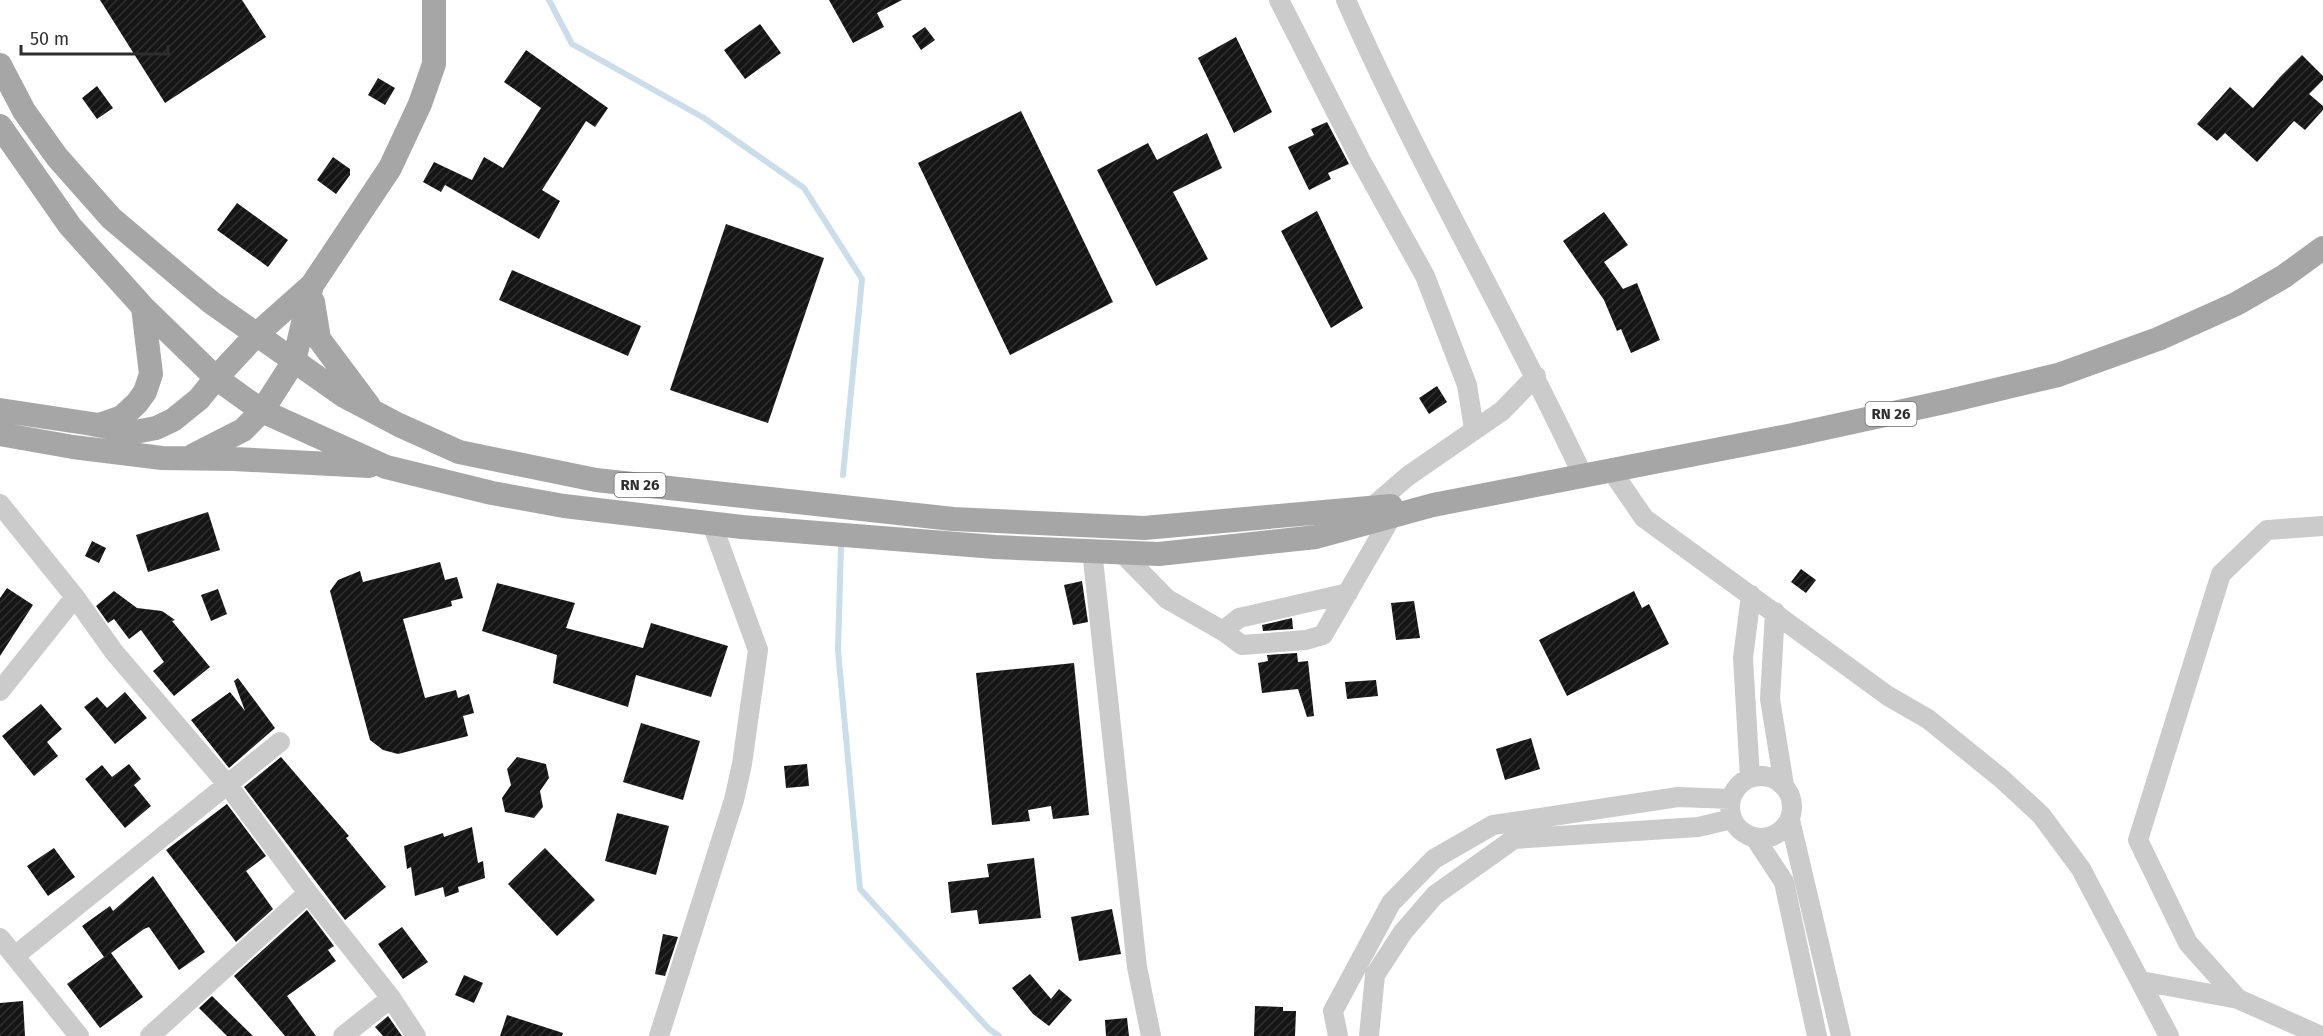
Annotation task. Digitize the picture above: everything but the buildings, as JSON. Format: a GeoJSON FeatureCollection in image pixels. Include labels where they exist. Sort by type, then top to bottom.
{"type":"FeatureCollection","features":[{"type":"Feature","properties":{"kind":"main road"},"geometry":{"type":"LineString","coordinates":[[0,410],[135,432],[156,428],[172,420],[200,399],[216,378],[257,334],[312,285],[390,168],[420,104],[434,64],[434,0]]}},
{"type":"Feature","properties":{"kind":"main road","name":"RN 26"},"geometry":{"type":"LineString","coordinates":[[0,65],[24,111],[57,157],[111,218],[212,303],[344,396],[373,412],[459,452],[596,480],[953,519],[1144,528],[1382,511],[1433,505],[1793,435],[2058,375],[2158,339],[2236,304],[2283,277],[2323,248]]}},
{"type":"Feature","properties":{"kind":"main road","name":"RN 26"},"geometry":{"type":"LineString","coordinates":[[0,126],[70,226],[143,307],[216,378],[262,411],[386,467],[492,493],[564,506],[712,524],[995,547],[1159,554],[1270,544],[1316,537],[1382,511]]}},
{"type":"Feature","properties":{"kind":"main road"},"geometry":{"type":"LineString","coordinates":[[212,303],[249,314],[266,312],[312,285]]}},
{"type":"Feature","properties":{"kind":"main road"},"geometry":{"type":"LineString","coordinates":[[189,458],[243,430],[262,411],[294,361],[312,285]]}},
{"type":"Feature","properties":{"kind":"main road"},"geometry":{"type":"LineString","coordinates":[[312,285],[313,311],[319,339],[373,412]]}},
{"type":"Feature","properties":{"kind":"main road"},"geometry":{"type":"LineString","coordinates":[[91,424],[99,425],[122,417],[137,404],[145,392],[150,374],[143,307]]}},
{"type":"Feature","properties":{"kind":"main road"},"geometry":{"type":"LineString","coordinates":[[0,434],[73,447],[162,458],[386,467]]}},
{"type":"Feature","properties":{"kind":"street"},"geometry":{"type":"LineString","coordinates":[[1279,0],[1360,159],[1425,276],[1467,385],[1474,429]]}},
{"type":"Feature","properties":{"kind":"street"},"geometry":{"type":"LineString","coordinates":[[1346,0],[1424,161],[1536,376],[1583,476]]}},
{"type":"Feature","properties":{"kind":"street"},"geometry":{"type":"LineString","coordinates":[[1120,552],[1167,599],[1223,631],[1242,645],[1306,640],[1323,635],[1348,593],[1382,511],[1408,476],[1502,411],[1536,376]]}},
{"type":"Feature","properties":{"kind":"street"},"geometry":{"type":"LineString","coordinates":[[1611,470],[1644,518],[1888,696],[1928,719],[2002,779],[2041,815],[2081,869],[2169,1036]]}},
{"type":"Feature","properties":{"kind":"street"},"geometry":{"type":"LineString","coordinates":[[0,504],[75,597],[114,652],[227,784],[308,893],[391,998],[416,1036]]}},
{"type":"Feature","properties":{"kind":"street"},"geometry":{"type":"LineString","coordinates":[[659,1036],[734,800],[742,764],[758,650],[712,524]]}},
{"type":"Feature","properties":{"kind":"street"},"geometry":{"type":"LineString","coordinates":[[2238,999],[2188,943],[2138,840],[2221,574],[2267,530],[2323,526]]}},
{"type":"Feature","properties":{"kind":"street"},"geometry":{"type":"LineString","coordinates":[[1092,550],[1137,967],[1151,1036]]}},
{"type":"Feature","properties":{"kind":"street"},"geometry":{"type":"LineString","coordinates":[[1223,631],[1239,618],[1348,593]]}},
{"type":"Feature","properties":{"kind":"street"},"geometry":{"type":"LineString","coordinates":[[1750,778],[1743,658],[1751,595]]}},
{"type":"Feature","properties":{"kind":"street"},"geometry":{"type":"LineString","coordinates":[[0,691],[75,597]]}},
{"type":"Feature","properties":{"kind":"street"},"geometry":{"type":"LineString","coordinates":[[1775,612],[1770,699],[1784,785],[1792,799],[1793,810],[1784,829],[1775,836],[1755,838],[1745,834],[1732,819],[1731,799],[1735,790],[1750,778],[1760,776],[1770,777],[1784,785]]}},
{"type":"Feature","properties":{"kind":"street"},"geometry":{"type":"LineString","coordinates":[[16,956],[280,742]]}},
{"type":"Feature","properties":{"kind":"street"},"geometry":{"type":"LineString","coordinates":[[1338,1036],[1333,1011],[1391,903],[1434,859],[1493,825],[1678,797],[1731,799]]}},
{"type":"Feature","properties":{"kind":"street"},"geometry":{"type":"LineString","coordinates":[[1369,1036],[1375,975],[1403,932],[1435,896],[1514,839],[1698,827],[1732,819]]}},
{"type":"Feature","properties":{"kind":"street"},"geometry":{"type":"LineString","coordinates":[[1790,820],[1841,1036]]}},
{"type":"Feature","properties":{"kind":"street"},"geometry":{"type":"LineString","coordinates":[[1755,838],[1784,882],[1817,1036]]}},
{"type":"Feature","properties":{"kind":"street"},"geometry":{"type":"LineString","coordinates":[[150,1036],[308,893]]}},
{"type":"Feature","properties":{"kind":"street"},"geometry":{"type":"LineString","coordinates":[[0,938],[80,1036]]}},
{"type":"Feature","properties":{"kind":"street"},"geometry":{"type":"LineString","coordinates":[[2140,981],[2238,999],[2321,1036]]}},
{"type":"Feature","properties":{"kind":"street"},"geometry":{"type":"LineString","coordinates":[[343,1036],[391,998]]}},
{"type":"Feature","properties":{"kind":"waterway"},"geometry":{"type":"LineString","coordinates":[[549,0],[572,44],[704,118],[804,188],[862,279],[843,475]]}},
{"type":"Feature","properties":{"kind":"waterway"},"geometry":{"type":"LineString","coordinates":[[841,547],[838,650],[860,889],[989,1029],[999,1036]]}}]}
